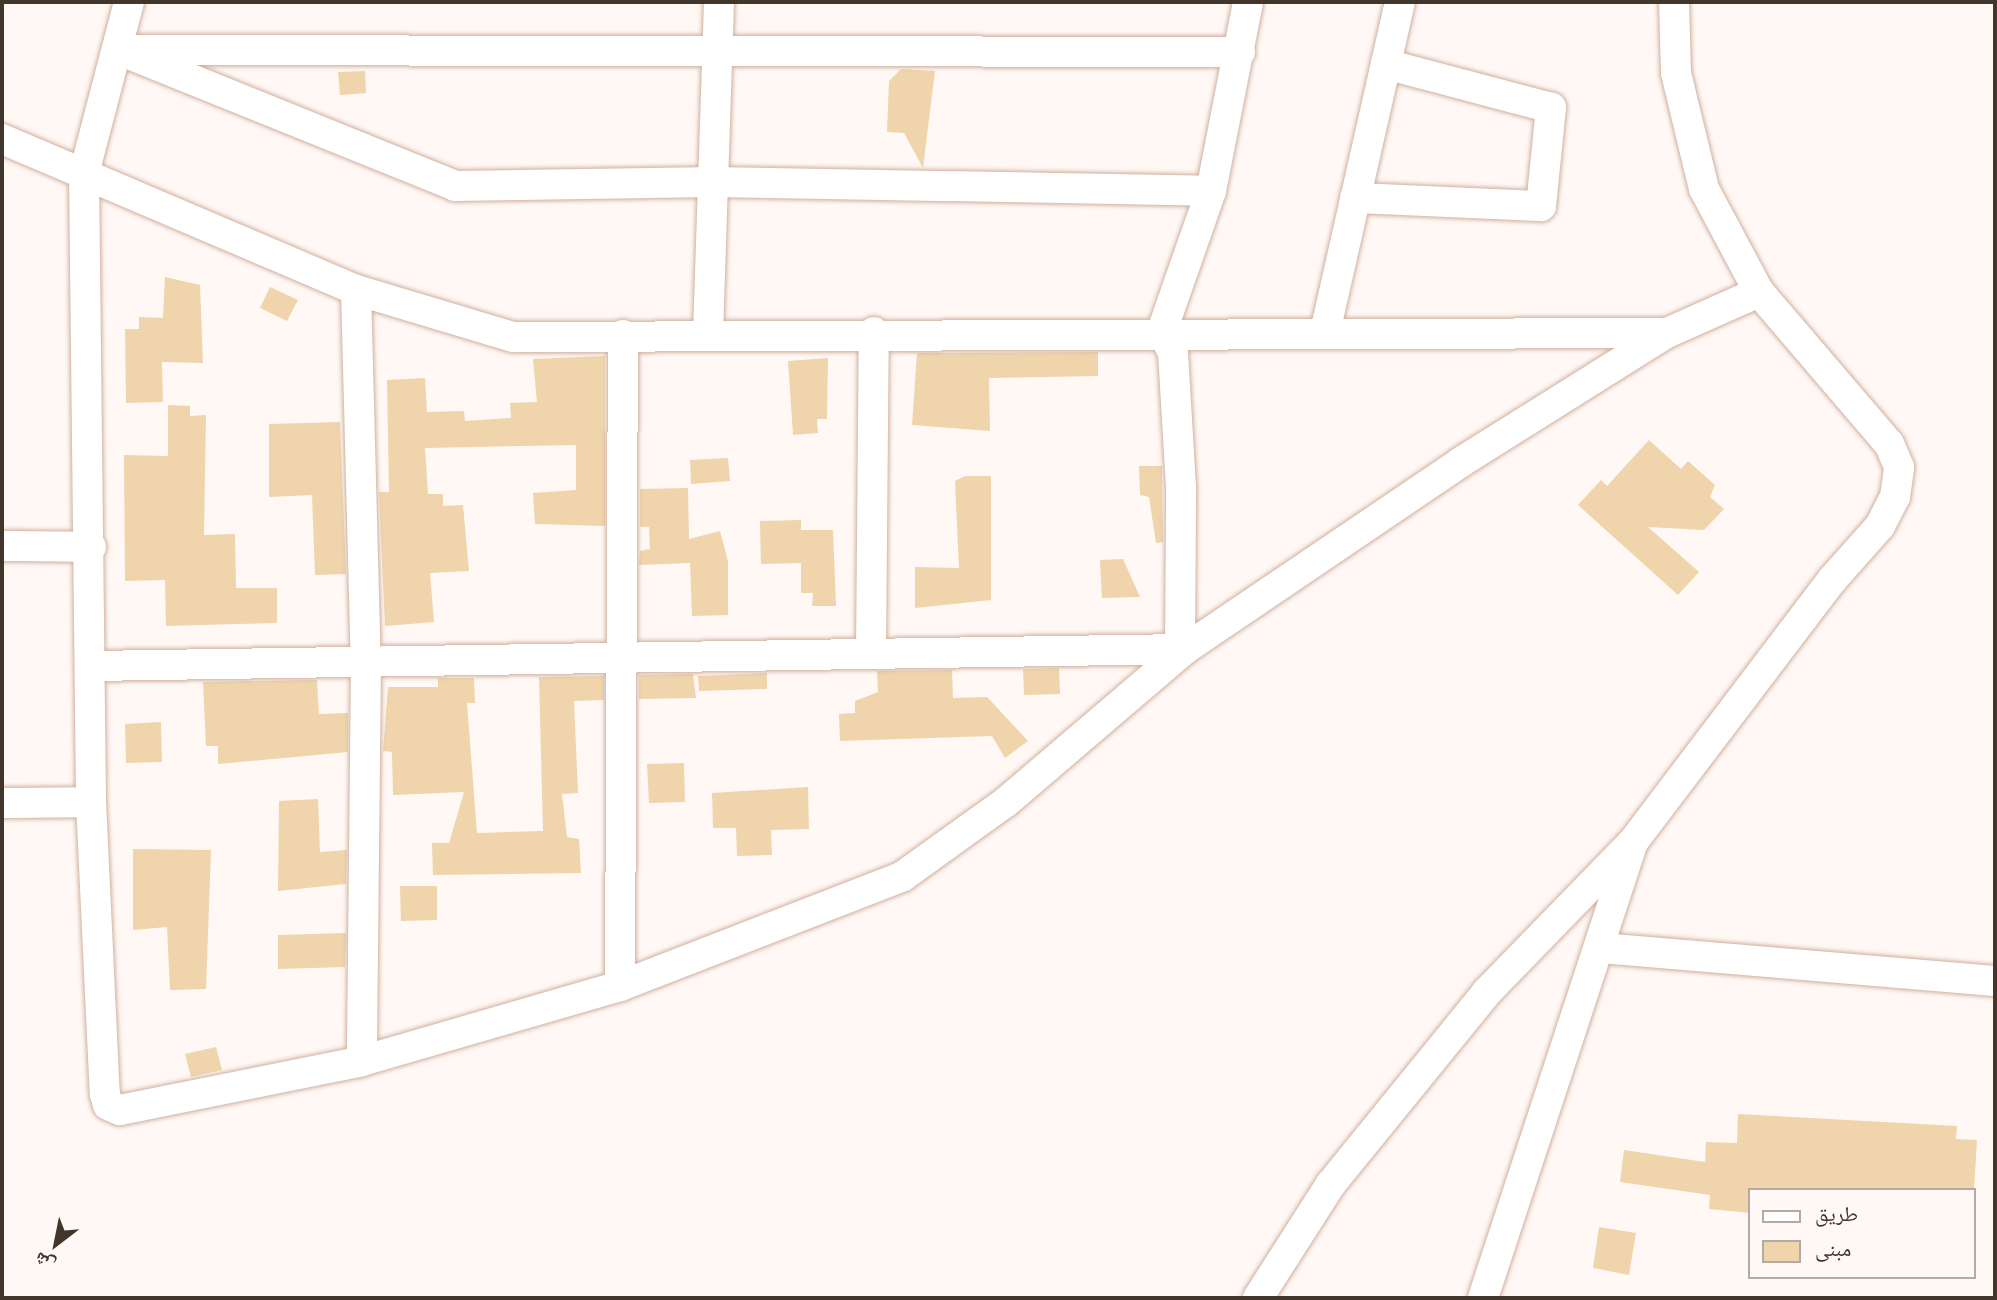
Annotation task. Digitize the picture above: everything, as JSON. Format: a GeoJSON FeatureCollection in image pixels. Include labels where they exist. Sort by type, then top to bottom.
{"type":"FeatureCollection","features":[{"type":"Feature","properties":{"kind":"street"},"geometry":{"type":"LineString","coordinates":[[129,2],[119,50],[84,173],[92,547],[91,802],[108,1105],[125,1110],[362,1060],[620,986],[869,892],[941,854],[1182,649],[1461,462],[1667,333],[1759,292]]}},
{"type":"Feature","properties":{"kind":"street"},"geometry":{"type":"LineString","coordinates":[[708,334],[719,2]]}},
{"type":"Feature","properties":{"kind":"street"},"geometry":{"type":"LineString","coordinates":[[1182,649],[1181,487],[1173,353],[1163,331],[1211,191],[1248,2]]}},
{"type":"Feature","properties":{"kind":"street"},"geometry":{"type":"LineString","coordinates":[[1325,332],[1400,2]]}},
{"type":"Feature","properties":{"kind":"street"},"geometry":{"type":"LineString","coordinates":[[1258,1298],[1331,1184],[1487,992],[1633,842],[1832,580],[1880,526],[1899,480],[1889,444],[1759,292],[1704,189],[1689,143],[1676,73],[1674,2]]}},
{"type":"Feature","properties":{"kind":"street"},"geometry":{"type":"LineString","coordinates":[[119,50],[718,55],[1240,52]]}},
{"type":"Feature","properties":{"kind":"street"},"geometry":{"type":"LineString","coordinates":[[119,50],[455,186],[713,182],[1211,191]]}},
{"type":"Feature","properties":{"kind":"street"},"geometry":{"type":"LineString","coordinates":[[1355,198],[1541,206],[1550,108],[1386,64]]}},
{"type":"Feature","properties":{"kind":"street"},"geometry":{"type":"LineString","coordinates":[[2,139],[356,290],[513,337],[874,332],[1667,333]]}},
{"type":"Feature","properties":{"kind":"street"},"geometry":{"type":"LineString","coordinates":[[356,290],[366,664],[362,1060]]}},
{"type":"Feature","properties":{"kind":"street"},"geometry":{"type":"LineString","coordinates":[[871,653],[874,332]]}},
{"type":"Feature","properties":{"kind":"street"},"geometry":{"type":"LineString","coordinates":[[620,986],[623,335]]}},
{"type":"Feature","properties":{"kind":"street"},"geometry":{"type":"LineString","coordinates":[[2,546],[92,547]]}},
{"type":"Feature","properties":{"kind":"street"},"geometry":{"type":"LineString","coordinates":[[90,666],[366,664],[1182,649]]}},
{"type":"Feature","properties":{"kind":"street"},"geometry":{"type":"LineString","coordinates":[[2,803],[91,802]]}},
{"type":"Feature","properties":{"kind":"street"},"geometry":{"type":"LineString","coordinates":[[1483,1298],[1601,947],[1633,842]]}},
{"type":"Feature","properties":{"kind":"street"},"geometry":{"type":"LineString","coordinates":[[1601,947],[1995,981]]}},
{"type":"Feature","properties":{"kind":"building"},"geometry":{"type":"Polygon","coordinates":[[[901,69],[935,71],[923,168],[904,133],[887,132],[889,81],[901,69]]]}},
{"type":"Feature","properties":{"kind":"building"},"geometry":{"type":"Polygon","coordinates":[[[365,71],[366,93],[340,95],[338,72],[365,71]]]}},
{"type":"Feature","properties":{"kind":"building"},"geometry":{"type":"Polygon","coordinates":[[[165,277],[200,285],[203,363],[162,362],[163,402],[126,403],[125,329],[139,329],[139,317],[163,318],[165,277]]]}},
{"type":"Feature","properties":{"kind":"building"},"geometry":{"type":"Polygon","coordinates":[[[270,287],[298,300],[287,321],[260,308],[270,287]]]}},
{"type":"Feature","properties":{"kind":"building"},"geometry":{"type":"Polygon","coordinates":[[[1098,352],[1098,376],[989,378],[990,431],[912,425],[917,353],[1098,352]]]}},
{"type":"Feature","properties":{"kind":"building"},"geometry":{"type":"Polygon","coordinates":[[[605,356],[605,526],[535,524],[533,493],[576,490],[576,445],[425,448],[428,494],[443,494],[443,506],[463,505],[469,571],[430,573],[434,622],[385,626],[379,492],[389,492],[387,380],[425,378],[427,412],[464,411],[465,421],[511,418],[510,403],[537,402],[533,359],[605,356]]]}},
{"type":"Feature","properties":{"kind":"building"},"geometry":{"type":"Polygon","coordinates":[[[828,358],[827,419],[817,419],[818,433],[793,435],[788,361],[828,358]]]}},
{"type":"Feature","properties":{"kind":"building"},"geometry":{"type":"Polygon","coordinates":[[[168,405],[190,406],[190,416],[206,415],[204,535],[235,534],[236,588],[277,588],[277,623],[166,626],[165,580],[125,581],[124,455],[168,456],[168,405]]]}},
{"type":"Feature","properties":{"kind":"building"},"geometry":{"type":"Polygon","coordinates":[[[340,422],[346,574],[315,575],[312,495],[269,497],[269,424],[340,422]]]}},
{"type":"Feature","properties":{"kind":"building"},"geometry":{"type":"Polygon","coordinates":[[[1649,440],[1681,469],[1688,461],[1715,485],[1710,497],[1724,509],[1704,530],[1648,527],[1699,572],[1678,595],[1578,505],[1601,480],[1607,486],[1649,440]]]}},
{"type":"Feature","properties":{"kind":"building"},"geometry":{"type":"Polygon","coordinates":[[[728,458],[730,481],[691,484],[690,460],[728,458]]]}},
{"type":"Feature","properties":{"kind":"building"},"geometry":{"type":"Polygon","coordinates":[[[1139,466],[1162,466],[1163,542],[1156,543],[1149,497],[1140,495],[1139,466]]]}},
{"type":"Feature","properties":{"kind":"building"},"geometry":{"type":"Polygon","coordinates":[[[965,476],[991,476],[991,600],[915,608],[915,567],[959,568],[955,481],[965,476]]]}},
{"type":"Feature","properties":{"kind":"building"},"geometry":{"type":"Polygon","coordinates":[[[688,488],[689,539],[720,531],[728,561],[728,615],[692,616],[690,563],[639,565],[640,551],[650,549],[649,527],[640,527],[640,489],[688,488]]]}},
{"type":"Feature","properties":{"kind":"building"},"geometry":{"type":"Polygon","coordinates":[[[801,520],[801,530],[833,530],[836,606],[812,606],[813,593],[801,593],[801,563],[761,564],[760,521],[801,520]]]}},
{"type":"Feature","properties":{"kind":"building"},"geometry":{"type":"Polygon","coordinates":[[[1123,559],[1140,597],[1102,598],[1100,560],[1123,559]]]}},
{"type":"Feature","properties":{"kind":"building"},"geometry":{"type":"Polygon","coordinates":[[[1059,668],[1060,694],[1024,695],[1023,669],[1059,668]]]}},
{"type":"Feature","properties":{"kind":"building"},"geometry":{"type":"Polygon","coordinates":[[[952,670],[953,698],[987,697],[1028,741],[1005,758],[992,736],[840,741],[839,714],[855,713],[855,701],[878,692],[877,671],[952,670]]]}},
{"type":"Feature","properties":{"kind":"building"},"geometry":{"type":"Polygon","coordinates":[[[767,673],[767,689],[699,691],[698,676],[767,673]]]}},
{"type":"Feature","properties":{"kind":"building"},"geometry":{"type":"Polygon","coordinates":[[[693,674],[696,698],[639,699],[639,675],[693,674]]]}},
{"type":"Feature","properties":{"kind":"building"},"geometry":{"type":"Polygon","coordinates":[[[604,676],[604,700],[574,701],[578,793],[562,794],[567,837],[579,839],[581,873],[433,875],[432,843],[449,843],[464,792],[393,795],[392,752],[383,751],[388,687],[438,687],[438,678],[474,678],[475,703],[467,703],[477,833],[543,831],[539,677],[604,676]]]}},
{"type":"Feature","properties":{"kind":"building"},"geometry":{"type":"Polygon","coordinates":[[[317,680],[319,714],[348,713],[348,752],[218,764],[218,746],[206,746],[203,682],[317,680]]]}},
{"type":"Feature","properties":{"kind":"building"},"geometry":{"type":"Polygon","coordinates":[[[161,722],[162,762],[126,763],[125,724],[161,722]]]}},
{"type":"Feature","properties":{"kind":"building"},"geometry":{"type":"Polygon","coordinates":[[[684,763],[685,802],[649,803],[647,764],[684,763]]]}},
{"type":"Feature","properties":{"kind":"building"},"geometry":{"type":"Polygon","coordinates":[[[808,787],[809,829],[771,830],[772,855],[737,856],[736,828],[713,828],[712,793],[808,787]]]}},
{"type":"Feature","properties":{"kind":"building"},"geometry":{"type":"Polygon","coordinates":[[[318,799],[320,852],[347,850],[346,884],[278,891],[279,801],[318,799]]]}},
{"type":"Feature","properties":{"kind":"building"},"geometry":{"type":"Polygon","coordinates":[[[133,849],[211,850],[206,989],[170,990],[167,927],[133,930],[133,849]]]}},
{"type":"Feature","properties":{"kind":"building"},"geometry":{"type":"Polygon","coordinates":[[[400,886],[437,886],[437,920],[401,921],[400,886]]]}},
{"type":"Feature","properties":{"kind":"building"},"geometry":{"type":"Polygon","coordinates":[[[346,933],[345,967],[278,969],[278,935],[346,933]]]}},
{"type":"Feature","properties":{"kind":"building"},"geometry":{"type":"Polygon","coordinates":[[[216,1047],[222,1070],[191,1077],[185,1054],[216,1047]]]}},
{"type":"Feature","properties":{"kind":"building"},"geometry":{"type":"Polygon","coordinates":[[[1738,1114],[1957,1126],[1956,1139],[1977,1140],[1974,1188],[1748,1188],[1748,1213],[1709,1209],[1710,1195],[1620,1182],[1624,1150],[1705,1162],[1706,1142],[1737,1143],[1738,1114]]]}},
{"type":"Feature","properties":{"kind":"building"},"geometry":{"type":"Polygon","coordinates":[[[1599,1227],[1636,1233],[1629,1275],[1593,1268],[1599,1227]]]}}]}
